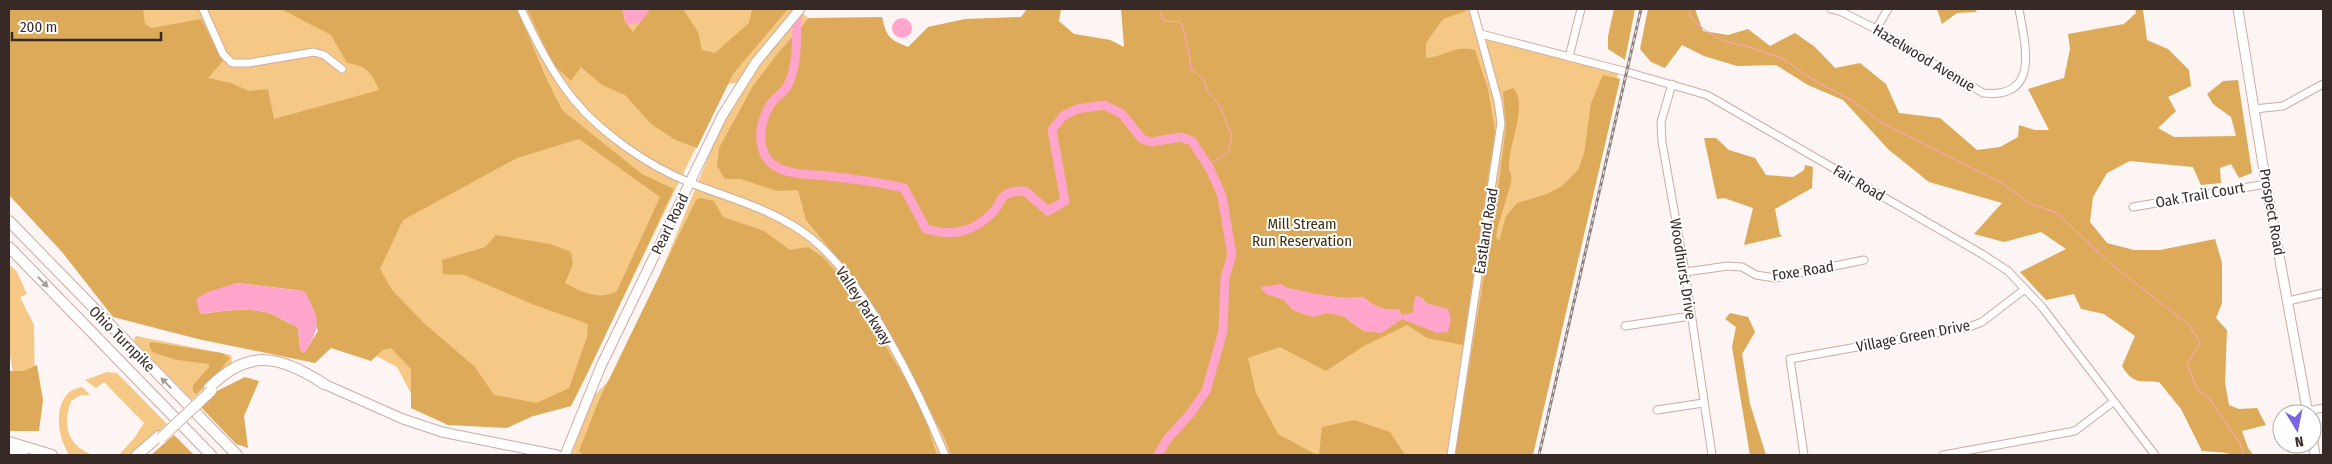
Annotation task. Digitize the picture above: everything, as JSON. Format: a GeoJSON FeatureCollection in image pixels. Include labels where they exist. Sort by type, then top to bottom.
{"type":"FeatureCollection","features":[{"type":"Feature","properties":{"kind":"highway","name":"Ohio Turnpike"},"geometry":{"type":"LineString","coordinates":[[9,221],[237,455]]}},
{"type":"Feature","properties":{"kind":"highway","name":"Ohio Turnpike"},"geometry":{"type":"LineString","coordinates":[[9,247],[211,455]]}},
{"type":"Feature","properties":{"kind":"highway"},"geometry":{"type":"LineString","coordinates":[[143,455],[228,371],[240,364],[255,359],[266,359],[283,363],[324,384]]}},
{"type":"Feature","properties":{"kind":"highway"},"geometry":{"type":"LineString","coordinates":[[137,455],[160,437]]}},
{"type":"Feature","properties":{"kind":"highway"},"geometry":{"type":"LineString","coordinates":[[9,442],[52,455]]}},
{"type":"Feature","properties":{"kind":"highway"},"geometry":{"type":"LineString","coordinates":[[9,452],[23,455]]}},
{"type":"Feature","properties":{"kind":"main road","name":"Pearl Road"},"geometry":{"type":"LineString","coordinates":[[565,455],[601,366],[722,116],[756,62],[800,9]]}},
{"type":"Feature","properties":{"kind":"main road","name":"Prospect Road"},"geometry":{"type":"LineString","coordinates":[[2238,9],[2266,184],[2307,404]]}},
{"type":"Feature","properties":{"kind":"main road"},"geometry":{"type":"LineString","coordinates":[[324,384],[403,420],[442,432],[557,455]]}},
{"type":"Feature","properties":{"kind":"street"},"geometry":{"type":"LineString","coordinates":[[203,9],[223,54],[232,63],[249,63],[314,52],[324,55],[342,69]]}},
{"type":"Feature","properties":{"kind":"street","name":"Valley Parkway"},"geometry":{"type":"LineString","coordinates":[[521,9],[538,45],[574,100],[600,125],[631,150],[665,171],[769,212],[810,237],[829,255],[847,275],[890,343],[926,413],[944,455]]}},
{"type":"Feature","properties":{"kind":"street","name":"Eastland Road"},"geometry":{"type":"LineString","coordinates":[[1451,455],[1501,132],[1498,101],[1473,9]]}},
{"type":"Feature","properties":{"kind":"street"},"geometry":{"type":"LineString","coordinates":[[1569,56],[1581,9]]}},
{"type":"Feature","properties":{"kind":"street","name":"Hazelwood Avenue"},"geometry":{"type":"LineString","coordinates":[[1831,9],[1854,17],[1876,29],[1983,93],[2004,92],[2015,87],[2026,72],[2028,58],[2019,9]]}},
{"type":"Feature","properties":{"kind":"street"},"geometry":{"type":"LineString","coordinates":[[1876,29],[1888,9]]}},
{"type":"Feature","properties":{"kind":"street","name":"Fair Road"},"geometry":{"type":"LineString","coordinates":[[1481,34],[1569,56],[1707,95],[1982,254],[2008,271],[2042,307],[2155,455]]}},
{"type":"Feature","properties":{"kind":"street","name":"Woodhurst Drive"},"geometry":{"type":"LineString","coordinates":[[1672,84],[1661,122],[1662,142],[1685,272],[1712,455]]}},
{"type":"Feature","properties":{"kind":"street"},"geometry":{"type":"LineString","coordinates":[[2254,110],[2284,106],[2323,84]]}},
{"type":"Feature","properties":{"kind":"street","name":"Oak Trail Court"},"geometry":{"type":"LineString","coordinates":[[2133,207],[2266,184]]}},
{"type":"Feature","properties":{"kind":"street","name":"Foxe Road"},"geometry":{"type":"LineString","coordinates":[[1685,272],[1728,266],[1742,267],[1756,275],[1775,278],[1864,260]]}},
{"type":"Feature","properties":{"kind":"street","name":"Village Green Drive"},"geometry":{"type":"LineString","coordinates":[[1804,455],[1790,359],[1969,327],[1982,322],[2025,289]]}},
{"type":"Feature","properties":{"kind":"street"},"geometry":{"type":"LineString","coordinates":[[2288,301],[2323,293]]}},
{"type":"Feature","properties":{"kind":"street"},"geometry":{"type":"LineString","coordinates":[[1626,326],[1691,316]]}},
{"type":"Feature","properties":{"kind":"street"},"geometry":{"type":"LineString","coordinates":[[1943,455],[1991,451],[2075,431],[2114,402]]}},
{"type":"Feature","properties":{"kind":"street"},"geometry":{"type":"LineString","coordinates":[[1657,410],[1703,403]]}},
{"type":"Feature","properties":{"kind":"green space","name":"Mill Stream Run Reservation"},"geometry":{"type":"Polygon","coordinates":[[[9,9],[802,9],[800,11],[817,25],[903,61],[1074,34],[1110,40],[1153,62],[1145,9],[1473,9],[1480,32],[1619,70],[1550,370],[1526,455],[571,455],[573,450],[567,445],[581,410],[623,365],[725,116],[743,81],[726,85],[571,406],[533,416],[417,405],[397,367],[354,344],[9,9]]]}},
{"type":"Feature","properties":{"kind":"green space"},"geometry":{"type":"Polygon","coordinates":[[[9,9],[143,9],[145,24],[152,28],[201,19],[223,61],[208,78],[231,83],[249,91],[268,89],[274,119],[379,90],[368,71],[347,63],[331,35],[281,9],[517,9],[562,110],[642,174],[674,189],[571,406],[533,416],[507,428],[448,425],[411,408],[411,369],[391,348],[383,350],[371,361],[331,348],[315,363],[198,339],[113,317],[62,252],[9,195],[9,9]],[[579,139],[517,158],[403,220],[380,269],[392,290],[425,324],[475,367],[494,395],[537,403],[569,388],[587,337],[588,324],[532,304],[464,275],[443,274],[442,260],[485,247],[496,235],[550,244],[571,252],[573,264],[565,283],[591,294],[611,294],[617,291],[660,197],[579,139]],[[236,283],[201,314],[241,310],[269,313],[298,327],[300,349],[304,353],[318,331],[304,291],[236,283]]]}},
{"type":"Feature","properties":{"kind":"green space"},"geometry":{"type":"Polygon","coordinates":[[[527,9],[622,9],[625,22],[633,32],[650,9],[683,9],[698,32],[702,50],[715,53],[749,23],[752,9],[788,9],[733,74],[697,148],[674,139],[651,124],[625,95],[602,85],[581,67],[571,81],[554,65],[527,9]]]}},
{"type":"Feature","properties":{"kind":"green space"},"geometry":{"type":"Polygon","coordinates":[[[1027,9],[1061,9],[1059,21],[1074,34],[1110,40],[1124,47],[1121,9],[1466,9],[1466,11],[1443,19],[1426,43],[1426,58],[1461,49],[1475,50],[1488,89],[1495,131],[1463,345],[1427,338],[1407,325],[1364,346],[1326,371],[1280,347],[1248,358],[1256,393],[1278,434],[1317,455],[951,455],[944,437],[885,325],[859,284],[806,220],[798,190],[777,191],[741,179],[725,179],[717,166],[719,148],[753,86],[778,53],[809,18],[882,17],[887,34],[893,40],[908,47],[928,27],[965,19],[1021,17],[1027,9]],[[1281,284],[1284,300],[1293,310],[1313,317],[1327,313],[1343,316],[1363,331],[1381,333],[1402,319],[1419,325],[1448,309],[1428,304],[1421,297],[1415,297],[1413,313],[1402,315],[1398,309],[1379,307],[1363,297],[1334,297],[1287,288],[1281,284]]]}},
{"type":"Feature","properties":{"kind":"green space"},"geometry":{"type":"Polygon","coordinates":[[[1614,9],[1635,9],[1625,60],[1608,49],[1608,36],[1614,9]]]}},
{"type":"Feature","properties":{"kind":"green space"},"geometry":{"type":"Polygon","coordinates":[[[1648,9],[1695,9],[1703,31],[1728,35],[1748,29],[1770,46],[1795,33],[1815,47],[1835,68],[1860,63],[1886,84],[1899,113],[1940,118],[1977,150],[2000,147],[2018,137],[2019,125],[2035,130],[2049,130],[2028,89],[2064,78],[2070,49],[2068,34],[2124,24],[2136,13],[2135,9],[2148,9],[2143,10],[2147,40],[2168,49],[2189,70],[2191,86],[2168,97],[2176,111],[2158,128],[2174,137],[2236,136],[2231,117],[2213,104],[2207,94],[2223,81],[2238,80],[2252,173],[2239,178],[2231,164],[2220,168],[2221,183],[2201,185],[2193,167],[2130,161],[2107,173],[2093,197],[2090,222],[2107,243],[2134,250],[2160,250],[2215,239],[2222,263],[2222,303],[2216,318],[2227,330],[2225,382],[2229,405],[2239,409],[2257,408],[2266,425],[2242,431],[2248,448],[2253,455],[2230,455],[2228,453],[2202,451],[2181,409],[2159,382],[2133,379],[2122,366],[2135,336],[2104,314],[2081,309],[2074,294],[2046,300],[2020,272],[2066,249],[2041,232],[2004,242],[1974,234],[2002,203],[1929,182],[1889,150],[1843,100],[1808,85],[1776,65],[1737,66],[1704,56],[1682,45],[1665,68],[1651,62],[1640,49],[1648,9]]]}},
{"type":"Feature","properties":{"kind":"green space"},"geometry":{"type":"Polygon","coordinates":[[[1937,9],[1977,9],[1976,12],[1957,13],[1942,24],[1937,9]]]}},
{"type":"Feature","properties":{"kind":"green space"},"geometry":{"type":"Polygon","coordinates":[[[1603,75],[1620,79],[1533,455],[1455,455],[1498,189],[1506,127],[1503,92],[1513,88],[1517,95],[1519,114],[1510,158],[1511,180],[1496,237],[1499,241],[1506,216],[1517,203],[1547,194],[1562,186],[1578,170],[1584,154],[1591,103],[1603,75]]]}},
{"type":"Feature","properties":{"kind":"green space"},"geometry":{"type":"Polygon","coordinates":[[[1704,138],[1716,138],[1729,150],[1755,158],[1766,175],[1793,177],[1804,170],[1805,165],[1813,167],[1812,188],[1775,209],[1780,235],[1783,236],[1744,245],[1753,208],[1724,198],[1717,199],[1704,138]]]}},
{"type":"Feature","properties":{"kind":"green space"},"geometry":{"type":"Polygon","coordinates":[[[700,198],[714,201],[723,217],[764,231],[790,250],[808,247],[823,257],[851,289],[906,380],[924,415],[937,455],[583,455],[579,451],[599,400],[696,200],[700,198]]]}},
{"type":"Feature","properties":{"kind":"green space"},"geometry":{"type":"Polygon","coordinates":[[[9,264],[17,272],[27,294],[20,297],[34,325],[35,404],[19,407],[9,350],[9,264]]]}},
{"type":"Feature","properties":{"kind":"green space"},"geometry":{"type":"Polygon","coordinates":[[[1730,313],[1748,317],[1755,332],[1742,354],[1750,404],[1766,455],[1750,455],[1732,347],[1736,327],[1725,319],[1730,313]]]}},
{"type":"Feature","properties":{"kind":"green space"},"geometry":{"type":"Polygon","coordinates":[[[136,336],[231,355],[232,364],[192,400],[136,343],[134,339],[136,336]]]}},
{"type":"Feature","properties":{"kind":"green space"},"geometry":{"type":"Polygon","coordinates":[[[151,342],[222,353],[230,358],[217,374],[196,394],[193,391],[193,385],[209,367],[209,364],[177,360],[152,352],[149,344],[151,342]]]}},
{"type":"Feature","properties":{"kind":"green space"},"geometry":{"type":"Polygon","coordinates":[[[37,365],[43,400],[39,431],[9,431],[9,371],[24,371],[37,365]]]}},
{"type":"Feature","properties":{"kind":"green space"},"geometry":{"type":"Polygon","coordinates":[[[107,372],[117,373],[167,424],[133,455],[119,455],[135,437],[144,423],[104,382],[96,388],[85,380],[107,372]]]}},
{"type":"Feature","properties":{"kind":"green space"},"geometry":{"type":"Polygon","coordinates":[[[245,377],[259,381],[244,416],[248,448],[236,444],[199,405],[213,393],[245,377]]]}},
{"type":"Feature","properties":{"kind":"green space"},"geometry":{"type":"Polygon","coordinates":[[[82,387],[90,395],[81,395],[71,401],[68,410],[67,427],[73,441],[93,455],[70,455],[62,438],[59,416],[65,397],[72,390],[82,387]]]}},
{"type":"Feature","properties":{"kind":"green space"},"geometry":{"type":"Polygon","coordinates":[[[1354,420],[1390,432],[1405,455],[1319,455],[1322,427],[1354,420]]]}},
{"type":"Feature","properties":{"kind":"green space"},"geometry":{"type":"Polygon","coordinates":[[[174,435],[194,455],[151,455],[174,435]]]}},
{"type":"Feature","properties":{"kind":"shaded area"},"geometry":{"type":"Polygon","coordinates":[[[622,9],[650,9],[641,22],[627,25],[622,9]]]}},
{"type":"Feature","properties":{"kind":"shaded area"},"geometry":{"type":"Polygon","coordinates":[[[902,18],[909,21],[912,28],[909,35],[902,38],[895,35],[892,28],[895,21],[902,18]]]}},
{"type":"Feature","properties":{"kind":"shaded area"},"geometry":{"type":"Polygon","coordinates":[[[236,283],[304,291],[316,315],[317,322],[314,336],[304,353],[300,349],[298,327],[269,313],[241,310],[200,314],[196,299],[208,292],[236,283]]]}},
{"type":"Feature","properties":{"kind":"shaded area"},"geometry":{"type":"Polygon","coordinates":[[[1281,284],[1287,288],[1325,296],[1363,297],[1379,307],[1398,309],[1402,315],[1413,313],[1415,297],[1417,295],[1428,304],[1448,309],[1451,319],[1448,332],[1437,333],[1402,319],[1381,333],[1364,331],[1343,316],[1327,313],[1313,317],[1293,310],[1284,300],[1266,294],[1260,287],[1281,284]]]}},
{"type":"Feature","properties":{"kind":"waterway"},"geometry":{"type":"LineString","coordinates":[[797,9],[794,67],[788,85],[772,102],[765,115],[761,136],[765,155],[770,162],[790,172],[904,188],[926,229],[946,233],[971,228],[979,224],[994,211],[1003,196],[1017,191],[1025,191],[1048,211],[1065,201],[1052,130],[1063,116],[1077,109],[1104,105],[1122,114],[1142,139],[1151,142],[1181,137],[1192,141],[1210,169],[1222,196],[1232,255],[1225,277],[1223,331],[1206,391],[1190,414],[1168,438],[1158,455]]}},
{"type":"Feature","properties":{"kind":"waterway"},"geometry":{"type":"LineString","coordinates":[[1159,9],[1164,21],[1181,22],[1188,47],[1191,69],[1203,79],[1208,92],[1220,106],[1232,137],[1227,154],[1207,165]]}},
{"type":"Feature","properties":{"kind":"waterway"},"geometry":{"type":"LineString","coordinates":[[1689,9],[1691,18],[1705,30],[1723,41],[1750,47],[1783,59],[1812,79],[1853,101],[1879,121],[2003,184],[2029,203],[2057,213],[2111,264],[2189,325],[2200,343],[2187,365],[2198,390],[2208,397],[2240,443],[2244,455]]}},
{"type":"Feature","properties":{"kind":"railway"},"geometry":{"type":"LineString","coordinates":[[1539,455],[1641,9]]}}]}
